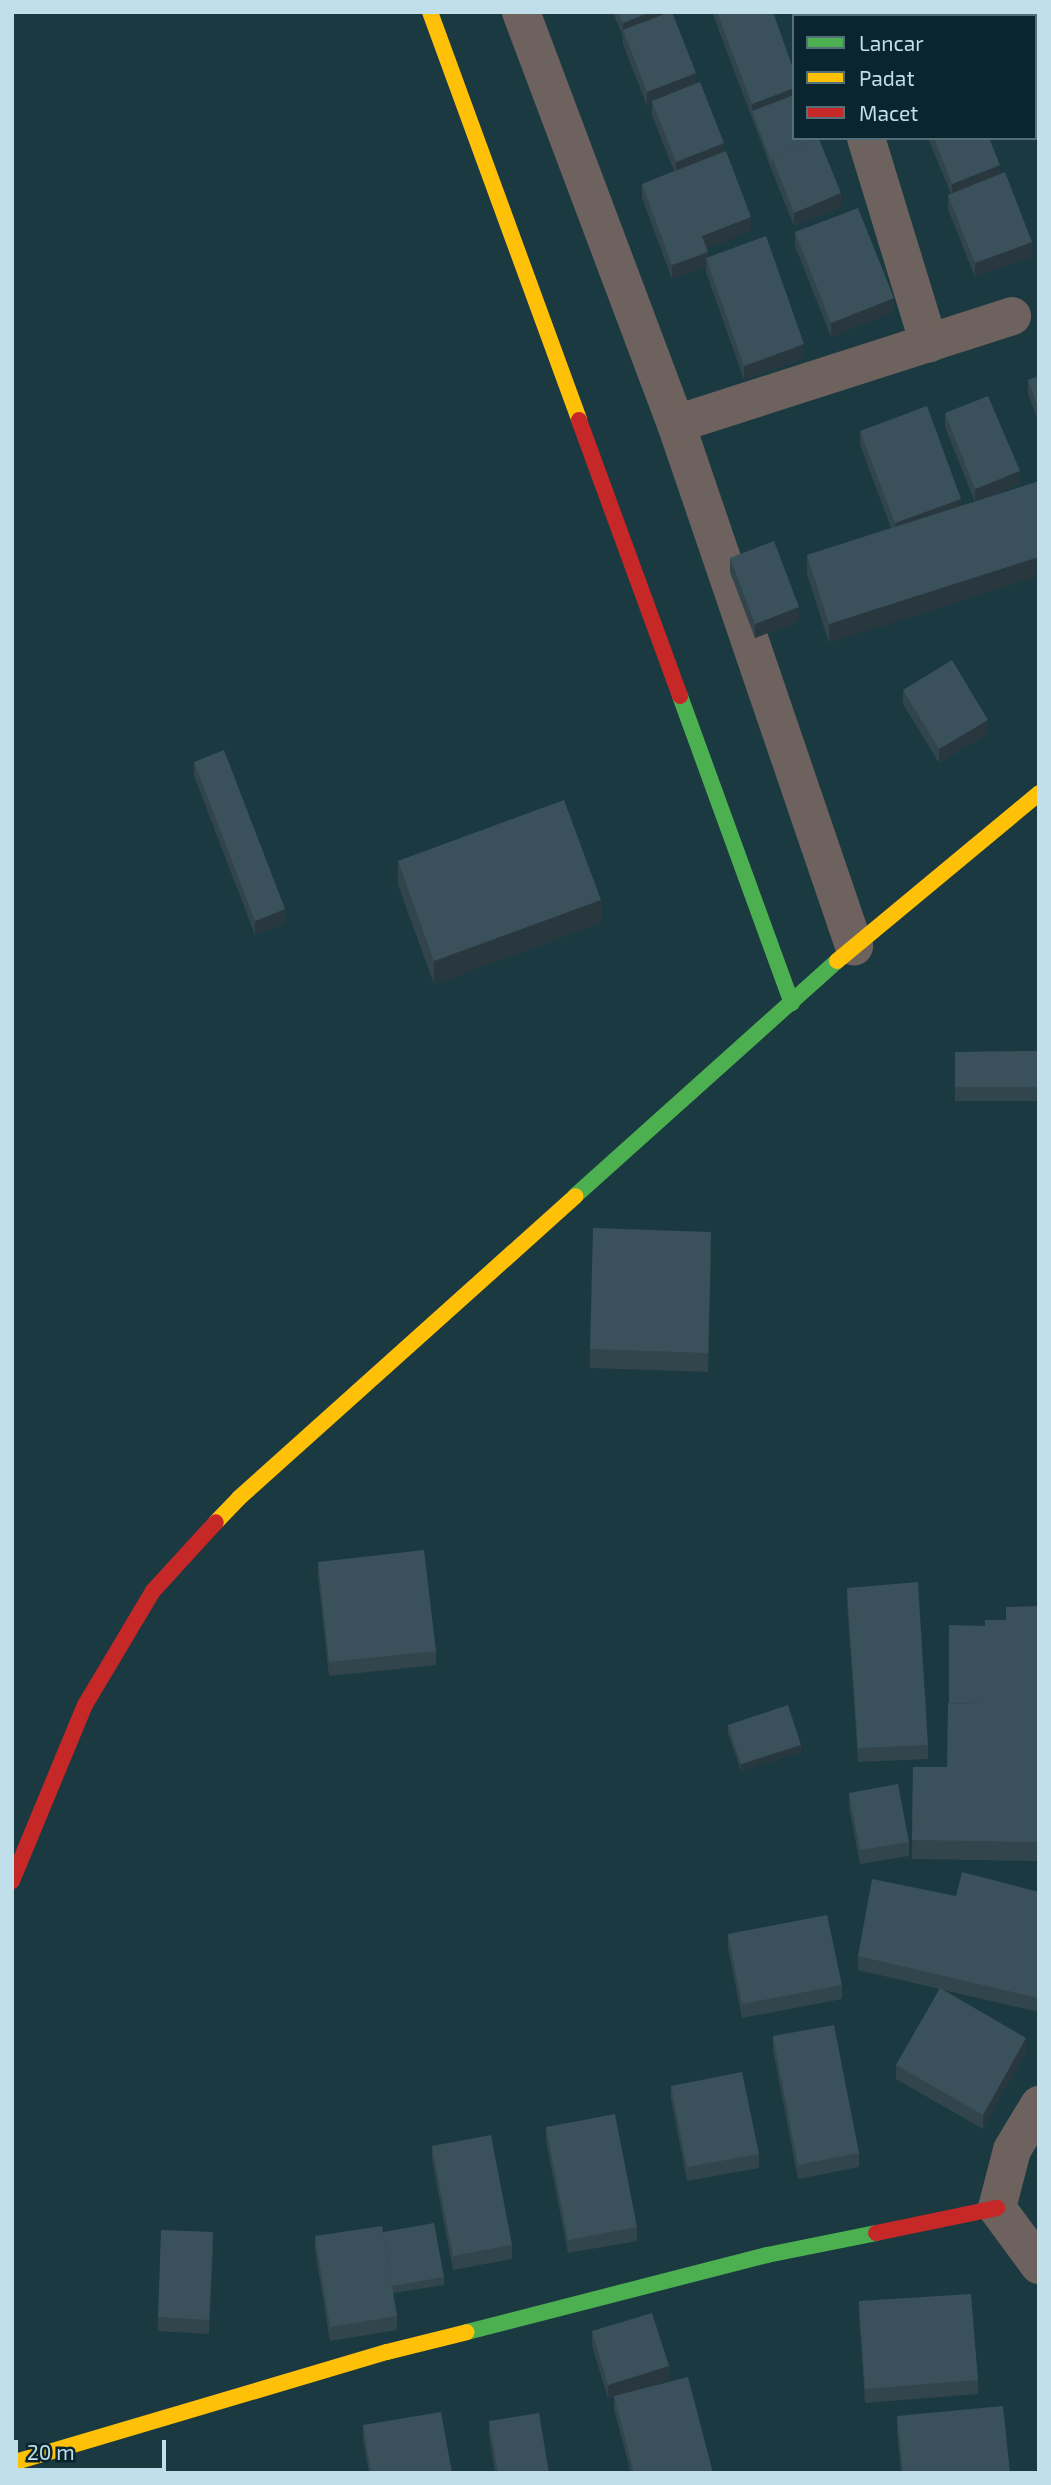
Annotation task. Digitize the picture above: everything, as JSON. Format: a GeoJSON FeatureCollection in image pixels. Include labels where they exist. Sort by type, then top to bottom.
{"type":"FeatureCollection","features":[{"type":"Feature","properties":{"kind":"street"},"geometry":{"type":"LineString","coordinates":[[429,12],[792,1003]]}},
{"type":"Feature","properties":{"kind":"street"},"geometry":{"type":"LineString","coordinates":[[521,12],[676,424],[854,946]]}},
{"type":"Feature","properties":{"kind":"street"},"geometry":{"type":"LineString","coordinates":[[867,140],[929,344]]}},
{"type":"Feature","properties":{"kind":"street"},"geometry":{"type":"LineString","coordinates":[[676,424],[1012,316]]}},
{"type":"Feature","properties":{"kind":"street"},"geometry":{"type":"LineString","coordinates":[[12,1881],[85,1705],[153,1591],[239,1498],[854,946],[1039,793]]}},
{"type":"Feature","properties":{"kind":"street"},"geometry":{"type":"LineString","coordinates":[[997,2208],[1012,2150],[1039,2105]]}},
{"type":"Feature","properties":{"kind":"street"},"geometry":{"type":"LineString","coordinates":[[997,2208],[1039,2264]]}},
{"type":"Feature","properties":{"kind":"street"},"geometry":{"type":"LineString","coordinates":[[12,2463],[400,2349],[767,2255],[997,2208]]}},
{"type":"Feature","properties":{"kind":"building"},"geometry":{"type":"Polygon","coordinates":[[[618,12],[651,12],[623,23],[618,12]]]}},
{"type":"Feature","properties":{"kind":"building"},"geometry":{"type":"Polygon","coordinates":[[[670,12],[696,73],[647,92],[623,30],[670,12]]]}},
{"type":"Feature","properties":{"kind":"building"},"geometry":{"type":"Polygon","coordinates":[[[717,12],[773,12],[792,65],[792,89],[752,104],[717,12]]]}},
{"type":"Feature","properties":{"kind":"building"},"geometry":{"type":"Polygon","coordinates":[[[884,12],[940,14],[884,14],[884,12]]]}},
{"type":"Feature","properties":{"kind":"building"},"geometry":{"type":"Polygon","coordinates":[[[700,82],[724,143],[676,162],[652,101],[700,82]]]}},
{"type":"Feature","properties":{"kind":"building"},"geometry":{"type":"Polygon","coordinates":[[[792,96],[792,140],[817,140],[772,157],[772,164],[752,111],[792,96]]]}},
{"type":"Feature","properties":{"kind":"building"},"geometry":{"type":"Polygon","coordinates":[[[819,140],[841,193],[794,213],[772,157],[819,140]]]}},
{"type":"Feature","properties":{"kind":"building"},"geometry":{"type":"Polygon","coordinates":[[[935,140],[990,140],[1000,165],[952,184],[935,140]]]}},
{"type":"Feature","properties":{"kind":"building"},"geometry":{"type":"Polygon","coordinates":[[[726,151],[751,217],[702,236],[708,252],[672,265],[642,184],[726,151]]]}},
{"type":"Feature","properties":{"kind":"building"},"geometry":{"type":"Polygon","coordinates":[[[1005,172],[1032,242],[975,263],[948,195],[1005,172]]]}},
{"type":"Feature","properties":{"kind":"building"},"geometry":{"type":"Polygon","coordinates":[[[858,208],[894,298],[831,323],[795,232],[858,208]]]}},
{"type":"Feature","properties":{"kind":"building"},"geometry":{"type":"Polygon","coordinates":[[[766,236],[804,344],[744,366],[706,258],[766,236]]]}},
{"type":"Feature","properties":{"kind":"building"},"geometry":{"type":"Polygon","coordinates":[[[1039,376],[1039,409],[1028,380],[1039,376]]]}},
{"type":"Feature","properties":{"kind":"building"},"geometry":{"type":"Polygon","coordinates":[[[988,396],[1020,471],[975,489],[945,413],[988,396]]]}},
{"type":"Feature","properties":{"kind":"building"},"geometry":{"type":"Polygon","coordinates":[[[927,406],[961,499],[895,523],[860,431],[927,406]]]}},
{"type":"Feature","properties":{"kind":"building"},"geometry":{"type":"Polygon","coordinates":[[[1039,481],[1039,557],[829,624],[807,555],[1039,481]]]}},
{"type":"Feature","properties":{"kind":"building"},"geometry":{"type":"Polygon","coordinates":[[[774,541],[799,607],[755,624],[730,558],[774,541]]]}},
{"type":"Feature","properties":{"kind":"building"},"geometry":{"type":"Polygon","coordinates":[[[952,660],[988,720],[939,749],[903,690],[952,660]]]}},
{"type":"Feature","properties":{"kind":"building"},"geometry":{"type":"Polygon","coordinates":[[[224,750],[285,909],[255,921],[194,762],[224,750]]]}},
{"type":"Feature","properties":{"kind":"building"},"geometry":{"type":"Polygon","coordinates":[[[564,800],[601,900],[434,961],[398,861],[564,800]]]}},
{"type":"Feature","properties":{"kind":"building"},"geometry":{"type":"Polygon","coordinates":[[[1039,1051],[1039,1087],[955,1087],[955,1052],[1039,1051]]]}},
{"type":"Feature","properties":{"kind":"building"},"geometry":{"type":"Polygon","coordinates":[[[593,1228],[711,1232],[708,1353],[590,1349],[593,1228]]]}},
{"type":"Feature","properties":{"kind":"building"},"geometry":{"type":"Polygon","coordinates":[[[424,1550],[436,1651],[329,1662],[318,1562],[424,1550]]]}},
{"type":"Feature","properties":{"kind":"building"},"geometry":{"type":"Polygon","coordinates":[[[918,1582],[928,1745],[858,1748],[847,1588],[918,1582]]]}},
{"type":"Feature","properties":{"kind":"building"},"geometry":{"type":"Polygon","coordinates":[[[1039,1606],[1039,1620],[1006,1620],[1006,1607],[1039,1606]]]}},
{"type":"Feature","properties":{"kind":"building"},"geometry":{"type":"Polygon","coordinates":[[[985,1620],[1039,1620],[1039,1842],[912,1840],[913,1767],[947,1767],[948,1703],[985,1704],[985,1620]]]}},
{"type":"Feature","properties":{"kind":"building"},"geometry":{"type":"Polygon","coordinates":[[[949,1625],[985,1626],[985,1704],[949,1703],[949,1625]]]}},
{"type":"Feature","properties":{"kind":"building"},"geometry":{"type":"Polygon","coordinates":[[[788,1705],[801,1745],[741,1764],[728,1725],[788,1705]]]}},
{"type":"Feature","properties":{"kind":"building"},"geometry":{"type":"Polygon","coordinates":[[[898,1784],[909,1842],[860,1850],[849,1793],[898,1784]]]}},
{"type":"Feature","properties":{"kind":"building"},"geometry":{"type":"Polygon","coordinates":[[[962,1872],[1039,1892],[1039,1998],[858,1956],[872,1879],[956,1896],[962,1872]]]}},
{"type":"Feature","properties":{"kind":"building"},"geometry":{"type":"Polygon","coordinates":[[[827,1915],[842,1985],[742,2004],[728,1934],[827,1915]]]}},
{"type":"Feature","properties":{"kind":"building"},"geometry":{"type":"Polygon","coordinates":[[[940,1988],[1026,2038],[983,2115],[896,2065],[940,1988]]]}},
{"type":"Feature","properties":{"kind":"building"},"geometry":{"type":"Polygon","coordinates":[[[834,2025],[859,2153],[798,2165],[773,2036],[834,2025]]]}},
{"type":"Feature","properties":{"kind":"building"},"geometry":{"type":"Polygon","coordinates":[[[742,2072],[759,2154],[687,2167],[671,2086],[742,2072]]]}},
{"type":"Feature","properties":{"kind":"building"},"geometry":{"type":"Polygon","coordinates":[[[615,2114],[637,2227],[568,2240],[546,2127],[615,2114]]]}},
{"type":"Feature","properties":{"kind":"building"},"geometry":{"type":"Polygon","coordinates":[[[491,2135],[512,2245],[453,2256],[432,2146],[491,2135]]]}},
{"type":"Feature","properties":{"kind":"building"},"geometry":{"type":"Polygon","coordinates":[[[434,2223],[444,2277],[392,2286],[383,2232],[434,2223]]]}},
{"type":"Feature","properties":{"kind":"building"},"geometry":{"type":"Polygon","coordinates":[[[382,2226],[397,2316],[330,2327],[315,2236],[382,2226]]]}},
{"type":"Feature","properties":{"kind":"building"},"geometry":{"type":"Polygon","coordinates":[[[161,2230],[213,2232],[209,2320],[158,2317],[161,2230]]]}},
{"type":"Feature","properties":{"kind":"building"},"geometry":{"type":"Polygon","coordinates":[[[971,2294],[978,2380],[865,2389],[859,2301],[971,2294]]]}},
{"type":"Feature","properties":{"kind":"building"},"geometry":{"type":"Polygon","coordinates":[[[652,2313],[669,2366],[608,2385],[592,2331],[652,2313]]]}},
{"type":"Feature","properties":{"kind":"building"},"geometry":{"type":"Polygon","coordinates":[[[688,2377],[713,2473],[634,2473],[614,2396],[688,2377]]]}},
{"type":"Feature","properties":{"kind":"building"},"geometry":{"type":"Polygon","coordinates":[[[1003,2406],[1010,2473],[903,2473],[897,2416],[1003,2406]]]}},
{"type":"Feature","properties":{"kind":"building"},"geometry":{"type":"Polygon","coordinates":[[[441,2412],[452,2473],[371,2473],[363,2425],[441,2412]]]}},
{"type":"Feature","properties":{"kind":"building"},"geometry":{"type":"Polygon","coordinates":[[[539,2413],[549,2473],[498,2473],[489,2421],[539,2413]]]}},
{"type":"Feature","properties":{"kind":"traffic: fast"},"geometry":{"type":"LineString","coordinates":[[680,696],[792,1003]]}},
{"type":"Feature","properties":{"kind":"traffic: fast"},"geometry":{"type":"LineString","coordinates":[[575,1196],[837,961]]}},
{"type":"Feature","properties":{"kind":"traffic: fast"},"geometry":{"type":"LineString","coordinates":[[467,2332],[767,2255],[876,2233]]}},
{"type":"Feature","properties":{"kind":"traffic: slow"},"geometry":{"type":"LineString","coordinates":[[430,12],[579,420]]}},
{"type":"Feature","properties":{"kind":"traffic: slow"},"geometry":{"type":"LineString","coordinates":[[837,961],[1039,793]]}},
{"type":"Feature","properties":{"kind":"traffic: slow"},"geometry":{"type":"LineString","coordinates":[[216,1522],[239,1498],[575,1196]]}},
{"type":"Feature","properties":{"kind":"traffic: slow"},"geometry":{"type":"LineString","coordinates":[[12,2463],[387,2352],[467,2332]]}},
{"type":"Feature","properties":{"kind":"traffic: jam"},"geometry":{"type":"LineString","coordinates":[[579,420],[680,696]]}},
{"type":"Feature","properties":{"kind":"traffic: jam"},"geometry":{"type":"LineString","coordinates":[[12,1881],[85,1705],[153,1591],[216,1522]]}},
{"type":"Feature","properties":{"kind":"traffic: jam"},"geometry":{"type":"LineString","coordinates":[[876,2233],[997,2208]]}}]}
